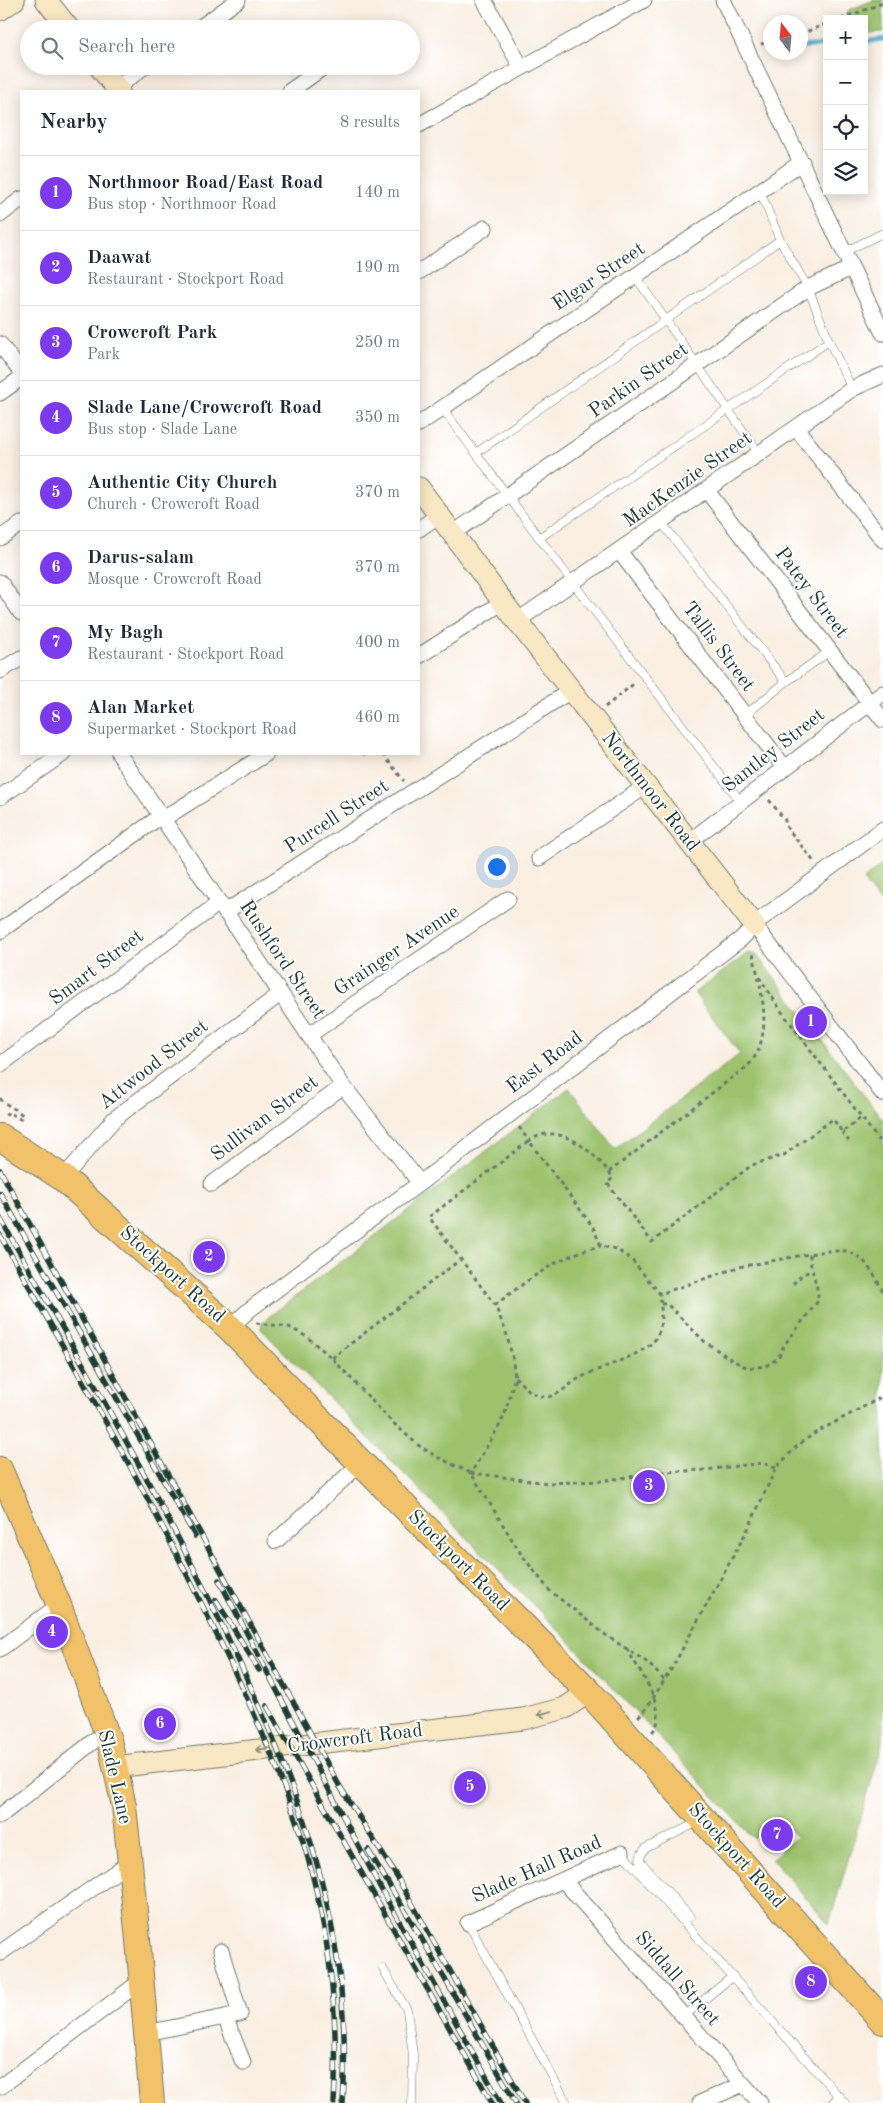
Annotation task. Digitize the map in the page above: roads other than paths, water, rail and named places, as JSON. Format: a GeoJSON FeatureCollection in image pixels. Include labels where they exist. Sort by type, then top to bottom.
{"type":"FeatureCollection","features":[{"type":"Feature","properties":{"kind":"highway","name":"Stockport Road"},"geometry":{"type":"LineString","coordinates":[[3,1127],[63,1178],[230,1328],[361,1463],[589,1692],[702,1820],[811,1938],[883,2021]]}},
{"type":"Feature","properties":{"kind":"main road","name":"Slade Lane"},"geometry":{"type":"LineString","coordinates":[[2,1476],[59,1605],[106,1732],[124,1806],[152,2103]]}},
{"type":"Feature","properties":{"kind":"street"},"geometry":{"type":"LineString","coordinates":[[0,10],[14,0]]}},
{"type":"Feature","properties":{"kind":"street"},"geometry":{"type":"LineString","coordinates":[[46,0],[62,20]]}},
{"type":"Feature","properties":{"kind":"street"},"geometry":{"type":"LineString","coordinates":[[210,20],[238,0]]}},
{"type":"Feature","properties":{"kind":"street"},"geometry":{"type":"LineString","coordinates":[[484,0],[521,67]]}},
{"type":"Feature","properties":{"kind":"street"},"geometry":{"type":"LineString","coordinates":[[420,124],[644,0]]}},
{"type":"Feature","properties":{"kind":"street"},"geometry":{"type":"LineString","coordinates":[[723,0],[883,333]]}},
{"type":"Feature","properties":{"kind":"street"},"geometry":{"type":"LineString","coordinates":[[106,75],[117,89],[134,75]]}},
{"type":"Feature","properties":{"kind":"street"},"geometry":{"type":"LineString","coordinates":[[291,90],[312,75]]}},
{"type":"Feature","properties":{"kind":"street","name":"Elgar Street"},"geometry":{"type":"LineString","coordinates":[[420,423],[802,162]]}},
{"type":"Feature","properties":{"kind":"street"},"geometry":{"type":"LineString","coordinates":[[1,213],[20,200]]}},
{"type":"Feature","properties":{"kind":"street"},"geometry":{"type":"LineString","coordinates":[[420,271],[485,228]]}},
{"type":"Feature","properties":{"kind":"street","name":"Parkin Street"},"geometry":{"type":"LineString","coordinates":[[452,534],[808,288],[851,268]]}},
{"type":"Feature","properties":{"kind":"street"},"geometry":{"type":"LineString","coordinates":[[0,344],[20,371]]}},
{"type":"Feature","properties":{"kind":"street","name":"MacKenzie Street"},"geometry":{"type":"LineString","coordinates":[[518,621],[852,389],[883,375]]}},
{"type":"Feature","properties":{"kind":"street"},"geometry":{"type":"LineString","coordinates":[[0,393],[20,379]]}},
{"type":"Feature","properties":{"kind":"street"},"geometry":{"type":"LineString","coordinates":[[796,429],[883,540]]}},
{"type":"Feature","properties":{"kind":"street","name":"Northmoor Road"},"geometry":{"type":"LineString","coordinates":[[420,489],[503,602],[690,841],[883,1094]]}},
{"type":"Feature","properties":{"kind":"street","name":"Patey Street"},"geometry":{"type":"LineString","coordinates":[[707,491],[883,720]]}},
{"type":"Feature","properties":{"kind":"street"},"geometry":{"type":"LineString","coordinates":[[420,528],[439,516]]}},
{"type":"Feature","properties":{"kind":"street"},"geometry":{"type":"LineString","coordinates":[[0,538],[20,525]]}},
{"type":"Feature","properties":{"kind":"street","name":"Tallis Street"},"geometry":{"type":"LineString","coordinates":[[619,551],[785,768]]}},
{"type":"Feature","properties":{"kind":"street"},"geometry":{"type":"LineString","coordinates":[[0,582],[20,612]]}},
{"type":"Feature","properties":{"kind":"street"},"geometry":{"type":"LineString","coordinates":[[420,655],[503,602]]}},
{"type":"Feature","properties":{"kind":"street"},"geometry":{"type":"LineString","coordinates":[[0,671],[20,659]]}},
{"type":"Feature","properties":{"kind":"street","name":"Purcell Street"},"geometry":{"type":"LineString","coordinates":[[222,907],[412,793],[572,690]]}},
{"type":"Feature","properties":{"kind":"street","name":"Santley Street"},"geometry":{"type":"LineString","coordinates":[[690,841],[883,692]]}},
{"type":"Feature","properties":{"kind":"street"},"geometry":{"type":"LineString","coordinates":[[0,797],[62,755]]}},
{"type":"Feature","properties":{"kind":"street","name":"Rushford Street"},"geometry":{"type":"LineString","coordinates":[[120,755],[343,1086],[420,1183]]}},
{"type":"Feature","properties":{"kind":"street"},"geometry":{"type":"LineString","coordinates":[[0,930],[162,818],[264,755]]}},
{"type":"Feature","properties":{"kind":"street"},"geometry":{"type":"LineString","coordinates":[[539,858],[646,786]]}},
{"type":"Feature","properties":{"kind":"street","name":"East Road"},"geometry":{"type":"LineString","coordinates":[[230,1328],[249,1310],[420,1183],[741,939],[761,919],[883,829]]}},
{"type":"Feature","properties":{"kind":"street","name":"Grainger Avenue"},"geometry":{"type":"LineString","coordinates":[[309,1035],[508,899]]}},
{"type":"Feature","properties":{"kind":"street","name":"Smart Street"},"geometry":{"type":"LineString","coordinates":[[0,1065],[222,907]]}},
{"type":"Feature","properties":{"kind":"street","name":"Attwood Street"},"geometry":{"type":"LineString","coordinates":[[63,1178],[114,1119],[280,994]]}},
{"type":"Feature","properties":{"kind":"street","name":"Sullivan Street"},"geometry":{"type":"LineString","coordinates":[[212,1184],[343,1086]]}},
{"type":"Feature","properties":{"kind":"street"},"geometry":{"type":"LineString","coordinates":[[276,1541],[361,1463]]}},
{"type":"Feature","properties":{"kind":"street"},"geometry":{"type":"LineString","coordinates":[[0,1649],[59,1605]]}},
{"type":"Feature","properties":{"kind":"street","name":"Crowcroft Road"},"geometry":{"type":"LineString","coordinates":[[114,1767],[523,1719],[565,1708],[589,1692]]}},
{"type":"Feature","properties":{"kind":"street"},"geometry":{"type":"LineString","coordinates":[[0,1816],[106,1732]]}},
{"type":"Feature","properties":{"kind":"street","name":"Slade Hall Road"},"geometry":{"type":"LineString","coordinates":[[468,1923],[622,1853]]}},
{"type":"Feature","properties":{"kind":"street"},"geometry":{"type":"LineString","coordinates":[[0,1953],[130,1862]]}},
{"type":"Feature","properties":{"kind":"street","name":"Siddall Street"},"geometry":{"type":"LineString","coordinates":[[564,1881],[760,2103]]}},
{"type":"Feature","properties":{"kind":"street"},"geometry":{"type":"LineString","coordinates":[[146,2033],[240,2014],[221,1951]]}},
{"type":"Feature","properties":{"kind":"street"},"geometry":{"type":"LineString","coordinates":[[0,2087],[141,1981]]}},
{"type":"Feature","properties":{"kind":"street"},"geometry":{"type":"LineString","coordinates":[[225,2017],[243,2062]]}},
{"type":"Feature","properties":{"kind":"street"},"geometry":{"type":"LineString","coordinates":[[700,2103],[743,2084]]}},
{"type":"Feature","properties":{"kind":"lane"},"geometry":{"type":"LineString","coordinates":[[760,191],[780,240],[808,288],[829,340],[852,389]]}},
{"type":"Feature","properties":{"kind":"lane"},"geometry":{"type":"LineString","coordinates":[[844,252],[883,233]]}},
{"type":"Feature","properties":{"kind":"lane"},"geometry":{"type":"LineString","coordinates":[[476,453],[780,240]]}},
{"type":"Feature","properties":{"kind":"lane"},"geometry":{"type":"LineString","coordinates":[[635,276],[760,454]]}},
{"type":"Feature","properties":{"kind":"lane"},"geometry":{"type":"LineString","coordinates":[[539,538],[829,340]]}},
{"type":"Feature","properties":{"kind":"lane"},"geometry":{"type":"LineString","coordinates":[[442,408],[741,802]]}},
{"type":"Feature","properties":{"kind":"lane"},"geometry":{"type":"LineString","coordinates":[[661,522],[786,682]]}},
{"type":"Feature","properties":{"kind":"lane"},"geometry":{"type":"LineString","coordinates":[[745,715],[786,682],[830,651]]}},
{"type":"Feature","properties":{"kind":"lane"},"geometry":{"type":"LineString","coordinates":[[690,1917],[640,1861],[640,1858],[646,1848],[702,1820]]}},
{"type":"Feature","properties":{"kind":"lane"},"geometry":{"type":"LineString","coordinates":[[622,1853],[845,2103]]}},
{"type":"Feature","properties":{"kind":"lane"},"geometry":{"type":"LineString","coordinates":[[468,1923],[567,2103]]}},
{"type":"Feature","properties":{"kind":"lane"},"geometry":{"type":"LineString","coordinates":[[384,1969],[407,2010],[413,2055],[412,2103]]}},
{"type":"Feature","properties":{"kind":"lane"},"geometry":{"type":"LineString","coordinates":[[684,2016],[733,1976]]}},
{"type":"Feature","properties":{"kind":"lane"},"geometry":{"type":"LineString","coordinates":[[832,2103],[840,2096]]}},
{"type":"Feature","properties":{"kind":"waterway"},"geometry":{"type":"LineString","coordinates":[[868,41],[883,39]]}},
{"type":"Feature","properties":{"kind":"waterway"},"geometry":{"type":"LineString","coordinates":[[808,46],[823,45]]}},
{"type":"Feature","properties":{"kind":"railway"},"geometry":{"type":"LineString","coordinates":[[0,1170],[339,1785],[397,1877],[525,2103]]}},
{"type":"Feature","properties":{"kind":"railway"},"geometry":{"type":"LineString","coordinates":[[0,1193],[195,1536]]}},
{"type":"Feature","properties":{"kind":"railway"},"geometry":{"type":"LineString","coordinates":[[0,1218],[111,1414],[191,1563],[244,1672],[293,1790],[313,1849],[328,1910],[339,1972],[344,2036],[343,2103]]}},
{"type":"Feature","properties":{"kind":"railway"},"geometry":{"type":"LineString","coordinates":[[0,1235],[103,1416],[177,1554],[240,1683],[287,1794],[316,1891],[329,1961],[335,2032],[334,2103]]}},
{"type":"Feature","properties":{"kind":"railway"},"geometry":{"type":"LineString","coordinates":[[219,1580],[380,1887],[501,2103]]}},
{"type":"Feature","properties":{"kind":"railway"},"geometry":{"type":"LineString","coordinates":[[216,1600],[259,1670]]}},
{"type":"Feature","properties":{"kind":"railway"},"geometry":{"type":"LineString","coordinates":[[267,1706],[492,2103]]}},
{"type":"Feature","properties":{"kind":"railway"},"geometry":{"type":"LineString","coordinates":[[368,1850],[419,1934],[516,2103]]}},
{"type":"Feature","properties":{"kind":"place","name":"Northmoor Road/East Road"},"geometry":{"type":"Point","coordinates":[811,1022]}},
{"type":"Feature","properties":{"kind":"place","name":"Daawat"},"geometry":{"type":"Point","coordinates":[209,1257]}},
{"type":"Feature","properties":{"kind":"place","name":"Crowcroft Park"},"geometry":{"type":"Point","coordinates":[649,1486]}},
{"type":"Feature","properties":{"kind":"place","name":"Slade Lane/Crowcroft Road"},"geometry":{"type":"Point","coordinates":[52,1632]}},
{"type":"Feature","properties":{"kind":"place","name":"Darus-salam"},"geometry":{"type":"Point","coordinates":[160,1724]}},
{"type":"Feature","properties":{"kind":"place","name":"Authentic City Church"},"geometry":{"type":"Point","coordinates":[470,1787]}},
{"type":"Feature","properties":{"kind":"place","name":"My Bagh"},"geometry":{"type":"Point","coordinates":[777,1835]}},
{"type":"Feature","properties":{"kind":"place","name":"Alan Market"},"geometry":{"type":"Point","coordinates":[811,1982]}}]}
